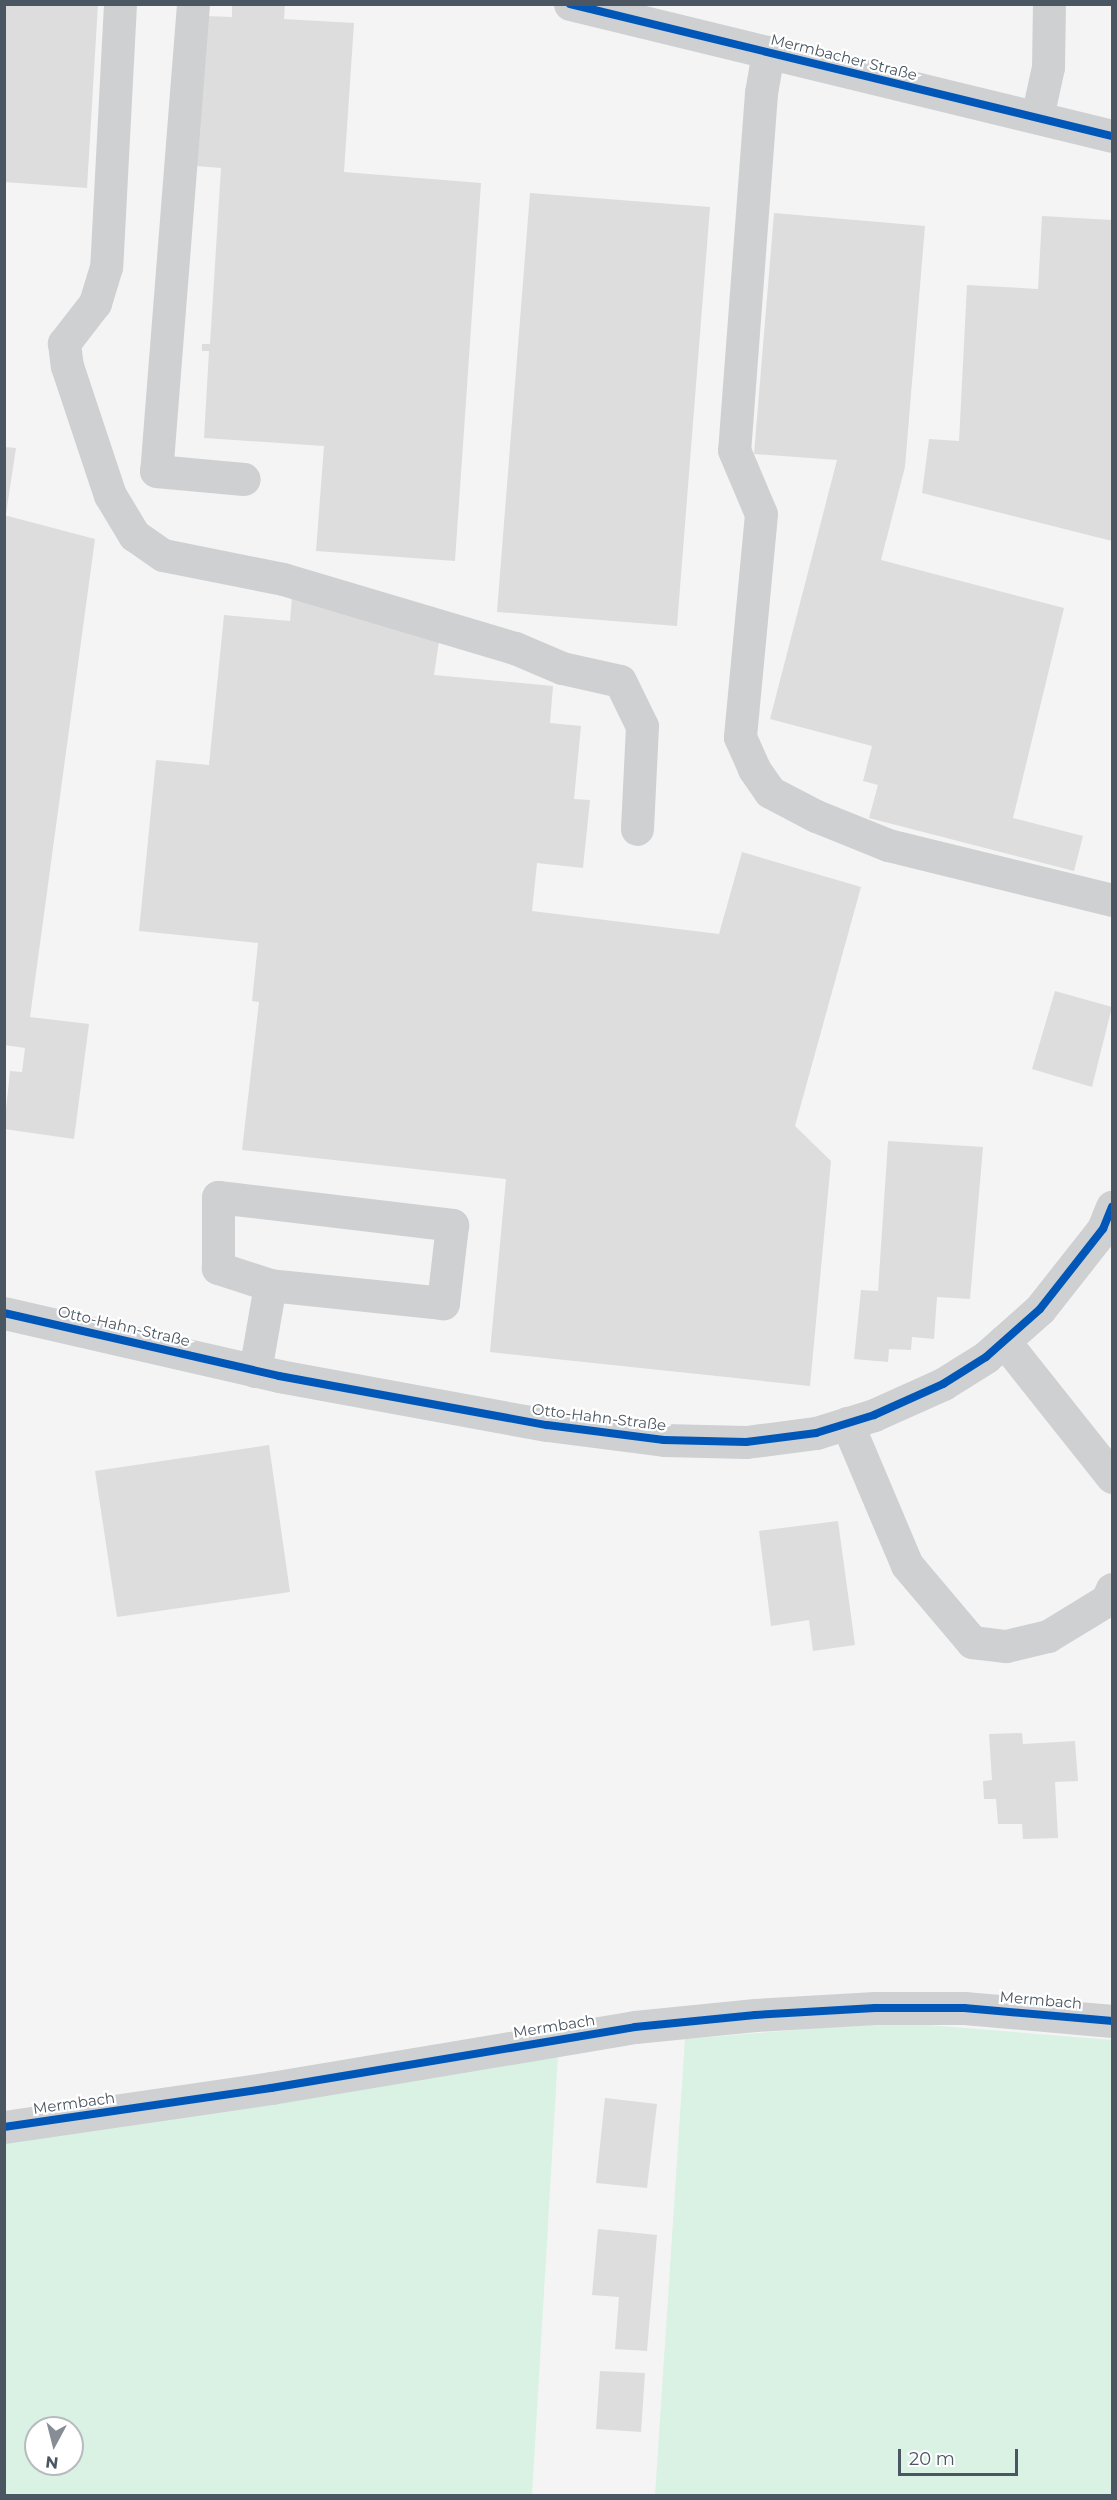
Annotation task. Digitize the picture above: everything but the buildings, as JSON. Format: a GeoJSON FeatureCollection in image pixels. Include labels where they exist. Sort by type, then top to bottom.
{"type":"FeatureCollection","features":[{"type":"Feature","properties":{"kind":"street"},"geometry":{"type":"LineString","coordinates":[[120,4],[106,267],[95,303],[64,343],[67,366],[110,495],[134,535],[163,555],[283,579],[515,648],[562,668],[620,681],[642,726],[637,828]]}},
{"type":"Feature","properties":{"kind":"street"},"geometry":{"type":"LineString","coordinates":[[193,4],[156,471],[244,479]]}},
{"type":"Feature","properties":{"kind":"street","name":"Mermbacher Straße"},"geometry":{"type":"LineString","coordinates":[[570,4],[1113,136]]}},
{"type":"Feature","properties":{"kind":"street"},"geometry":{"type":"LineString","coordinates":[[1037,117],[1048,67],[1049,4]]}},
{"type":"Feature","properties":{"kind":"street"},"geometry":{"type":"LineString","coordinates":[[768,52],[761,93],[734,450],[761,514],[740,737],[754,769],[770,792],[816,816],[888,845],[1113,900]]}},
{"type":"Feature","properties":{"kind":"street"},"geometry":{"type":"LineString","coordinates":[[218,1197],[452,1225],[443,1303],[270,1286],[218,1268],[218,1197]]}},
{"type":"Feature","properties":{"kind":"street","name":"Otto-Hahn-Straße"},"geometry":{"type":"LineString","coordinates":[[4,1313],[255,1371],[547,1425],[664,1440],[746,1442],[816,1433],[847,1423],[943,1384],[1004,1341],[1040,1309],[1103,1229],[1113,1207]]}},
{"type":"Feature","properties":{"kind":"street"},"geometry":{"type":"LineString","coordinates":[[255,1371],[270,1286]]}},
{"type":"Feature","properties":{"kind":"street"},"geometry":{"type":"LineString","coordinates":[[1004,1341],[1113,1478]]}},
{"type":"Feature","properties":{"kind":"street"},"geometry":{"type":"LineString","coordinates":[[847,1423],[907,1565],[972,1642],[1006,1646],[1047,1636],[1107,1600],[1113,1589]]}},
{"type":"Feature","properties":{"kind":"street","name":"Mermbach"},"geometry":{"type":"LineString","coordinates":[[4,2127],[272,2088],[634,2027],[755,2015],[875,2007],[964,2008],[1113,2021]]}},
{"type":"Feature","properties":{"kind":"green space"},"geometry":{"type":"Polygon","coordinates":[[[892,2022],[1112,2040],[1112,2495],[655,2496],[685,2039],[892,2022]]]}},
{"type":"Feature","properties":{"kind":"green space"},"geometry":{"type":"Polygon","coordinates":[[[558,2054],[532,2495],[5,2495],[4,2132],[558,2054]]]}},
{"type":"Feature","properties":{"kind":"cycle path"},"geometry":{"type":"LineString","coordinates":[[570,4],[1112,136]]}},
{"type":"Feature","properties":{"kind":"cycle path"},"geometry":{"type":"LineString","coordinates":[[4,1313],[279,1376],[547,1425],[664,1440],[746,1442],[816,1433],[874,1415],[943,1384],[986,1357],[1040,1309],[1103,1229],[1112,1207]]}},
{"type":"Feature","properties":{"kind":"cycle path"},"geometry":{"type":"LineString","coordinates":[[4,2127],[271,2088],[635,2027],[755,2015],[875,2008],[964,2008],[1112,2021]]}}]}
